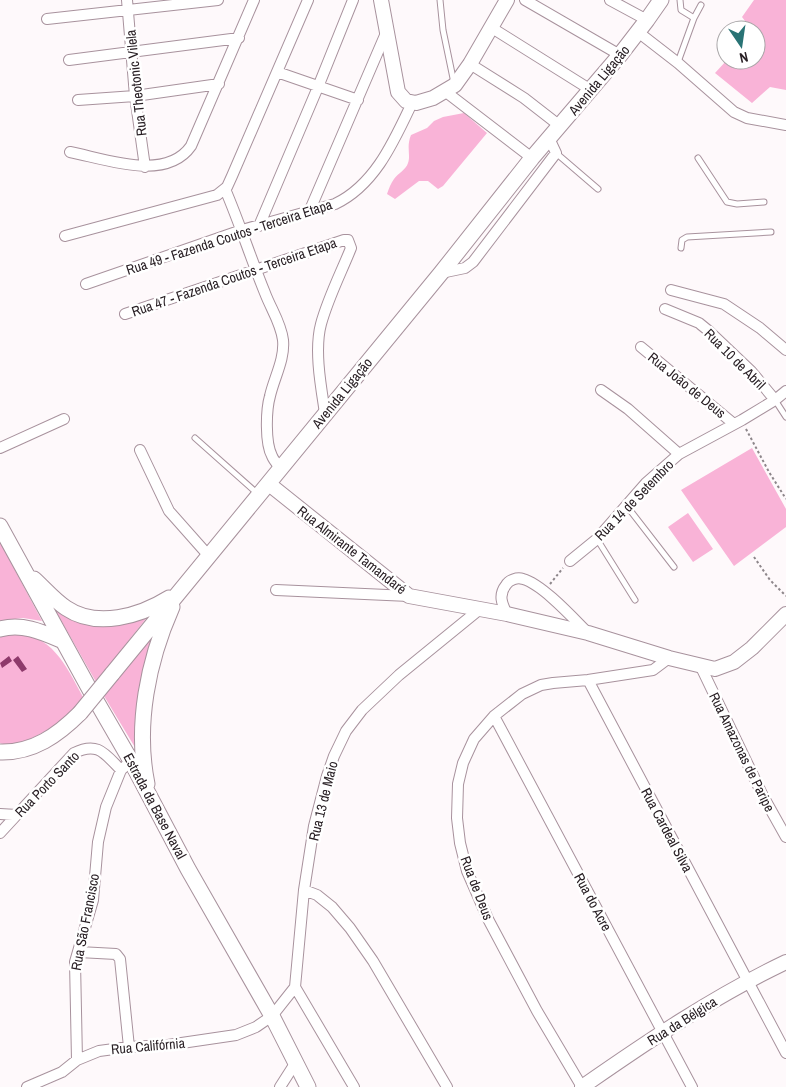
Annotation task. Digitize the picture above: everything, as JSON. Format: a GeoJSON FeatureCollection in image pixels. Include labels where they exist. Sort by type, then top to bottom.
{"type":"FeatureCollection","features":[{"type":"Feature","properties":{"kind":"main road"},"geometry":{"type":"LineString","coordinates":[[381,0],[398,92],[406,101],[412,103],[423,101],[450,89],[470,64],[507,0]]}},
{"type":"Feature","properties":{"kind":"main road","name":"Avenida Ligação"},"geometry":{"type":"LineString","coordinates":[[0,752],[11,752],[37,745],[64,729],[80,713],[441,273],[532,158],[620,55],[661,0]]}},
{"type":"Feature","properties":{"kind":"main road","name":"Rua Almirante Tamandaré"},"geometry":{"type":"LineString","coordinates":[[264,489],[409,596],[507,614],[588,633],[669,658],[715,669],[734,662],[785,619]]}},
{"type":"Feature","properties":{"kind":"main road","name":"Estrada da Base Naval"},"geometry":{"type":"LineString","coordinates":[[0,526],[126,762],[150,797],[188,869],[272,1016],[308,1087]]}},
{"type":"Feature","properties":{"kind":"main road"},"geometry":{"type":"LineString","coordinates":[[21,563],[34,579],[67,608],[81,615],[112,618],[127,616],[156,606],[178,592]]}},
{"type":"Feature","properties":{"kind":"main road"},"geometry":{"type":"LineString","coordinates":[[150,797],[142,747],[144,708],[154,658],[168,615],[178,592]]}},
{"type":"Feature","properties":{"kind":"main road"},"geometry":{"type":"LineString","coordinates":[[0,629],[25,627],[63,641]]}},
{"type":"Feature","properties":{"kind":"main road"},"geometry":{"type":"LineString","coordinates":[[126,762],[142,747]]}},
{"type":"Feature","properties":{"kind":"main road","name":"Rua da Bélgica"},"geometry":{"type":"LineString","coordinates":[[582,1087],[662,1031],[746,981],[786,962]]}},
{"type":"Feature","properties":{"kind":"street"},"geometry":{"type":"LineString","coordinates":[[47,19],[128,5],[218,0]]}},
{"type":"Feature","properties":{"kind":"street"},"geometry":{"type":"LineString","coordinates":[[70,152],[145,167],[171,163],[185,155],[220,84],[254,0]]}},
{"type":"Feature","properties":{"kind":"street"},"geometry":{"type":"LineString","coordinates":[[65,236],[217,195],[225,189],[308,0]]}},
{"type":"Feature","properties":{"kind":"street"},"geometry":{"type":"LineString","coordinates":[[259,226],[353,0]]}},
{"type":"Feature","properties":{"kind":"street"},"geometry":{"type":"LineString","coordinates":[[525,0],[620,55]]}},
{"type":"Feature","properties":{"kind":"street"},"geometry":{"type":"LineString","coordinates":[[610,0],[643,26],[678,63],[734,112],[747,118],[786,125]]}},
{"type":"Feature","properties":{"kind":"street","name":"Rua Theotonic Vilela"},"geometry":{"type":"LineString","coordinates":[[128,5],[135,96],[145,167]]}},
{"type":"Feature","properties":{"kind":"street"},"geometry":{"type":"LineString","coordinates":[[492,28],[591,90]]}},
{"type":"Feature","properties":{"kind":"street"},"geometry":{"type":"LineString","coordinates":[[309,212],[386,33]]}},
{"type":"Feature","properties":{"kind":"street"},"geometry":{"type":"LineString","coordinates":[[69,60],[239,38]]}},
{"type":"Feature","properties":{"kind":"street"},"geometry":{"type":"LineString","coordinates":[[470,64],[524,98],[560,126]]}},
{"type":"Feature","properties":{"kind":"street"},"geometry":{"type":"LineString","coordinates":[[277,72],[358,100]]}},
{"type":"Feature","properties":{"kind":"street"},"geometry":{"type":"LineString","coordinates":[[78,100],[135,96],[220,84]]}},
{"type":"Feature","properties":{"kind":"street"},"geometry":{"type":"LineString","coordinates":[[450,89],[532,158]]}},
{"type":"Feature","properties":{"kind":"street","name":"Rua 49 - Fazenda Coutos - Terceira Etapa"},"geometry":{"type":"LineString","coordinates":[[86,284],[242,230],[335,204],[363,185],[397,136],[412,103]]}},
{"type":"Feature","properties":{"kind":"street"},"geometry":{"type":"LineString","coordinates":[[441,273],[465,268],[473,262],[556,153],[549,138]]}},
{"type":"Feature","properties":{"kind":"street"},"geometry":{"type":"LineString","coordinates":[[225,189],[283,340],[283,349],[269,397],[267,413],[270,449],[273,458],[282,468]]}},
{"type":"Feature","properties":{"kind":"street","name":"Rua 47 - Fazenda Coutos - Terceira Etapa"},"geometry":{"type":"LineString","coordinates":[[125,314],[344,240],[350,242],[351,248],[324,315],[319,334],[320,376],[325,413]]}},
{"type":"Feature","properties":{"kind":"street"},"geometry":{"type":"LineString","coordinates":[[671,290],[724,304],[760,328],[786,350]]}},
{"type":"Feature","properties":{"kind":"street","name":"Rua 10 de Abril"},"geometry":{"type":"LineString","coordinates":[[665,309],[699,324],[710,332],[751,372],[775,400]]}},
{"type":"Feature","properties":{"kind":"street","name":"Rua João de Deus"},"geometry":{"type":"LineString","coordinates":[[640,347],[738,422]]}},
{"type":"Feature","properties":{"kind":"street"},"geometry":{"type":"LineString","coordinates":[[601,390],[628,409],[678,454]]}},
{"type":"Feature","properties":{"kind":"street","name":"Rua 14 de Setembro"},"geometry":{"type":"LineString","coordinates":[[570,561],[597,539],[646,483],[678,454],[738,422],[775,400],[786,391]]}},
{"type":"Feature","properties":{"kind":"street"},"geometry":{"type":"LineString","coordinates":[[0,448],[64,419]]}},
{"type":"Feature","properties":{"kind":"street"},"geometry":{"type":"LineString","coordinates":[[140,450],[168,511],[208,555]]}},
{"type":"Feature","properties":{"kind":"street","name":"Rua Almirante Tamandaré"},"geometry":{"type":"LineString","coordinates":[[507,614],[501,596],[506,584],[512,580],[525,579],[544,591],[588,633]]}},
{"type":"Feature","properties":{"kind":"street"},"geometry":{"type":"LineString","coordinates":[[276,590],[409,596]]}},
{"type":"Feature","properties":{"kind":"street","name":"Rua 13 de Maio"},"geometry":{"type":"LineString","coordinates":[[295,987],[304,890],[322,792],[334,756],[346,731],[362,710],[399,675],[480,609]]}},
{"type":"Feature","properties":{"kind":"street","name":"Rua de Deus"},"geometry":{"type":"LineString","coordinates":[[582,1087],[536,1011],[488,918],[467,871],[460,843],[457,818],[458,784],[463,763],[474,739],[494,716],[522,694],[541,686],[653,670],[669,658]]}},
{"type":"Feature","properties":{"kind":"street","name":"Rua Amazonas de Paripe"},"geometry":{"type":"LineString","coordinates":[[700,665],[762,796],[786,837]]}},
{"type":"Feature","properties":{"kind":"street","name":"Rua Cardeal Silva"},"geometry":{"type":"LineString","coordinates":[[588,680],[746,981],[786,1053]]}},
{"type":"Feature","properties":{"kind":"street","name":"Rua do Acre"},"geometry":{"type":"LineString","coordinates":[[494,716],[692,1087]]}},
{"type":"Feature","properties":{"kind":"street","name":"Rua Porto Santo"},"geometry":{"type":"LineString","coordinates":[[0,833],[74,753],[88,747],[98,749],[126,762]]}},
{"type":"Feature","properties":{"kind":"street","name":"Rua São Francisco"},"geometry":{"type":"LineString","coordinates":[[77,1060],[75,962],[92,900],[101,828],[106,807],[126,762]]}},
{"type":"Feature","properties":{"kind":"street"},"geometry":{"type":"LineString","coordinates":[[0,814],[17,815]]}},
{"type":"Feature","properties":{"kind":"street"},"geometry":{"type":"LineString","coordinates":[[304,890],[317,895],[332,907],[374,961],[446,1087]]}},
{"type":"Feature","properties":{"kind":"street"},"geometry":{"type":"LineString","coordinates":[[79,952],[116,954],[120,959],[128,1047]]}},
{"type":"Feature","properties":{"kind":"street"},"geometry":{"type":"LineString","coordinates":[[272,1016],[295,987],[354,1087]]}},
{"type":"Feature","properties":{"kind":"street","name":"Rua Califórnia"},"geometry":{"type":"LineString","coordinates":[[27,1087],[62,1072],[77,1060],[98,1051],[168,1045],[236,1035],[256,1027],[272,1016]]}},
{"type":"Feature","properties":{"kind":"street"},"geometry":{"type":"LineString","coordinates":[[280,1087],[296,1062]]}},
{"type":"Feature","properties":{"kind":"lane"},"geometry":{"type":"LineString","coordinates":[[440,0],[450,89]]}},
{"type":"Feature","properties":{"kind":"lane"},"geometry":{"type":"LineString","coordinates":[[680,0],[680,10],[694,18]]}},
{"type":"Feature","properties":{"kind":"lane"},"geometry":{"type":"LineString","coordinates":[[678,63],[694,18],[701,5]]}},
{"type":"Feature","properties":{"kind":"lane"},"geometry":{"type":"LineString","coordinates":[[556,153],[598,189]]}},
{"type":"Feature","properties":{"kind":"lane"},"geometry":{"type":"LineString","coordinates":[[698,158],[727,202],[733,204],[764,202]]}},
{"type":"Feature","properties":{"kind":"lane"},"geometry":{"type":"LineString","coordinates":[[681,248],[682,240],[687,237],[771,232]]}},
{"type":"Feature","properties":{"kind":"lane"},"geometry":{"type":"LineString","coordinates":[[775,400],[786,417]]}},
{"type":"Feature","properties":{"kind":"lane"},"geometry":{"type":"LineString","coordinates":[[195,438],[264,489]]}},
{"type":"Feature","properties":{"kind":"lane"},"geometry":{"type":"LineString","coordinates":[[626,505],[674,567]]}},
{"type":"Feature","properties":{"kind":"lane"},"geometry":{"type":"LineString","coordinates":[[597,539],[636,600]]}},
{"type":"Feature","properties":{"kind":"path"},"geometry":{"type":"LineString","coordinates":[[738,422],[786,498]]}},
{"type":"Feature","properties":{"kind":"path"},"geometry":{"type":"LineString","coordinates":[[754,557],[770,580],[786,596]]}},
{"type":"Feature","properties":{"kind":"path"},"geometry":{"type":"LineString","coordinates":[[544,591],[570,561]]}},
{"type":"Feature","properties":{"kind":"shaded area"},"geometry":{"type":"Polygon","coordinates":[[[754,0],[786,0],[786,90],[770,87],[752,103],[715,73],[718,70],[766,70],[766,20],[744,20],[742,17],[754,0]]]}},
{"type":"Feature","properties":{"kind":"shaded area"},"geometry":{"type":"Polygon","coordinates":[[[464,113],[487,133],[443,186],[438,189],[428,181],[419,181],[395,199],[387,194],[393,181],[406,168],[411,135],[427,128],[434,121],[443,117],[464,113]]]}},
{"type":"Feature","properties":{"kind":"shaded area"},"geometry":{"type":"Polygon","coordinates":[[[752,448],[786,509],[786,527],[734,566],[681,490],[752,448]]]}},
{"type":"Feature","properties":{"kind":"shaded area"},"geometry":{"type":"Polygon","coordinates":[[[688,513],[713,549],[693,562],[668,527],[688,513]]]}},
{"type":"Feature","properties":{"kind":"shaded area"},"geometry":{"type":"Polygon","coordinates":[[[0,542],[42,621],[23,618],[0,621],[0,542]]]}},
{"type":"Feature","properties":{"kind":"shaded area"},"geometry":{"type":"Polygon","coordinates":[[[50,601],[68,613],[149,615],[96,682],[50,601]]]}},
{"type":"Feature","properties":{"kind":"shaded area"},"geometry":{"type":"Polygon","coordinates":[[[10,633],[24,634],[37,638],[47,645],[63,662],[83,697],[68,715],[49,729],[15,744],[0,743],[0,636],[10,633]]]}},
{"type":"Feature","properties":{"kind":"shaded area"},"geometry":{"type":"Polygon","coordinates":[[[155,634],[136,749],[104,696],[155,634]]]}},
{"type":"Feature","properties":{"kind":"building"},"geometry":{"type":"Polygon","coordinates":[[[9,656],[12,661],[2,668],[0,663],[9,656]]]}},
{"type":"Feature","properties":{"kind":"building"},"geometry":{"type":"Polygon","coordinates":[[[18,656],[27,669],[22,672],[13,660],[18,656]]]}}]}
